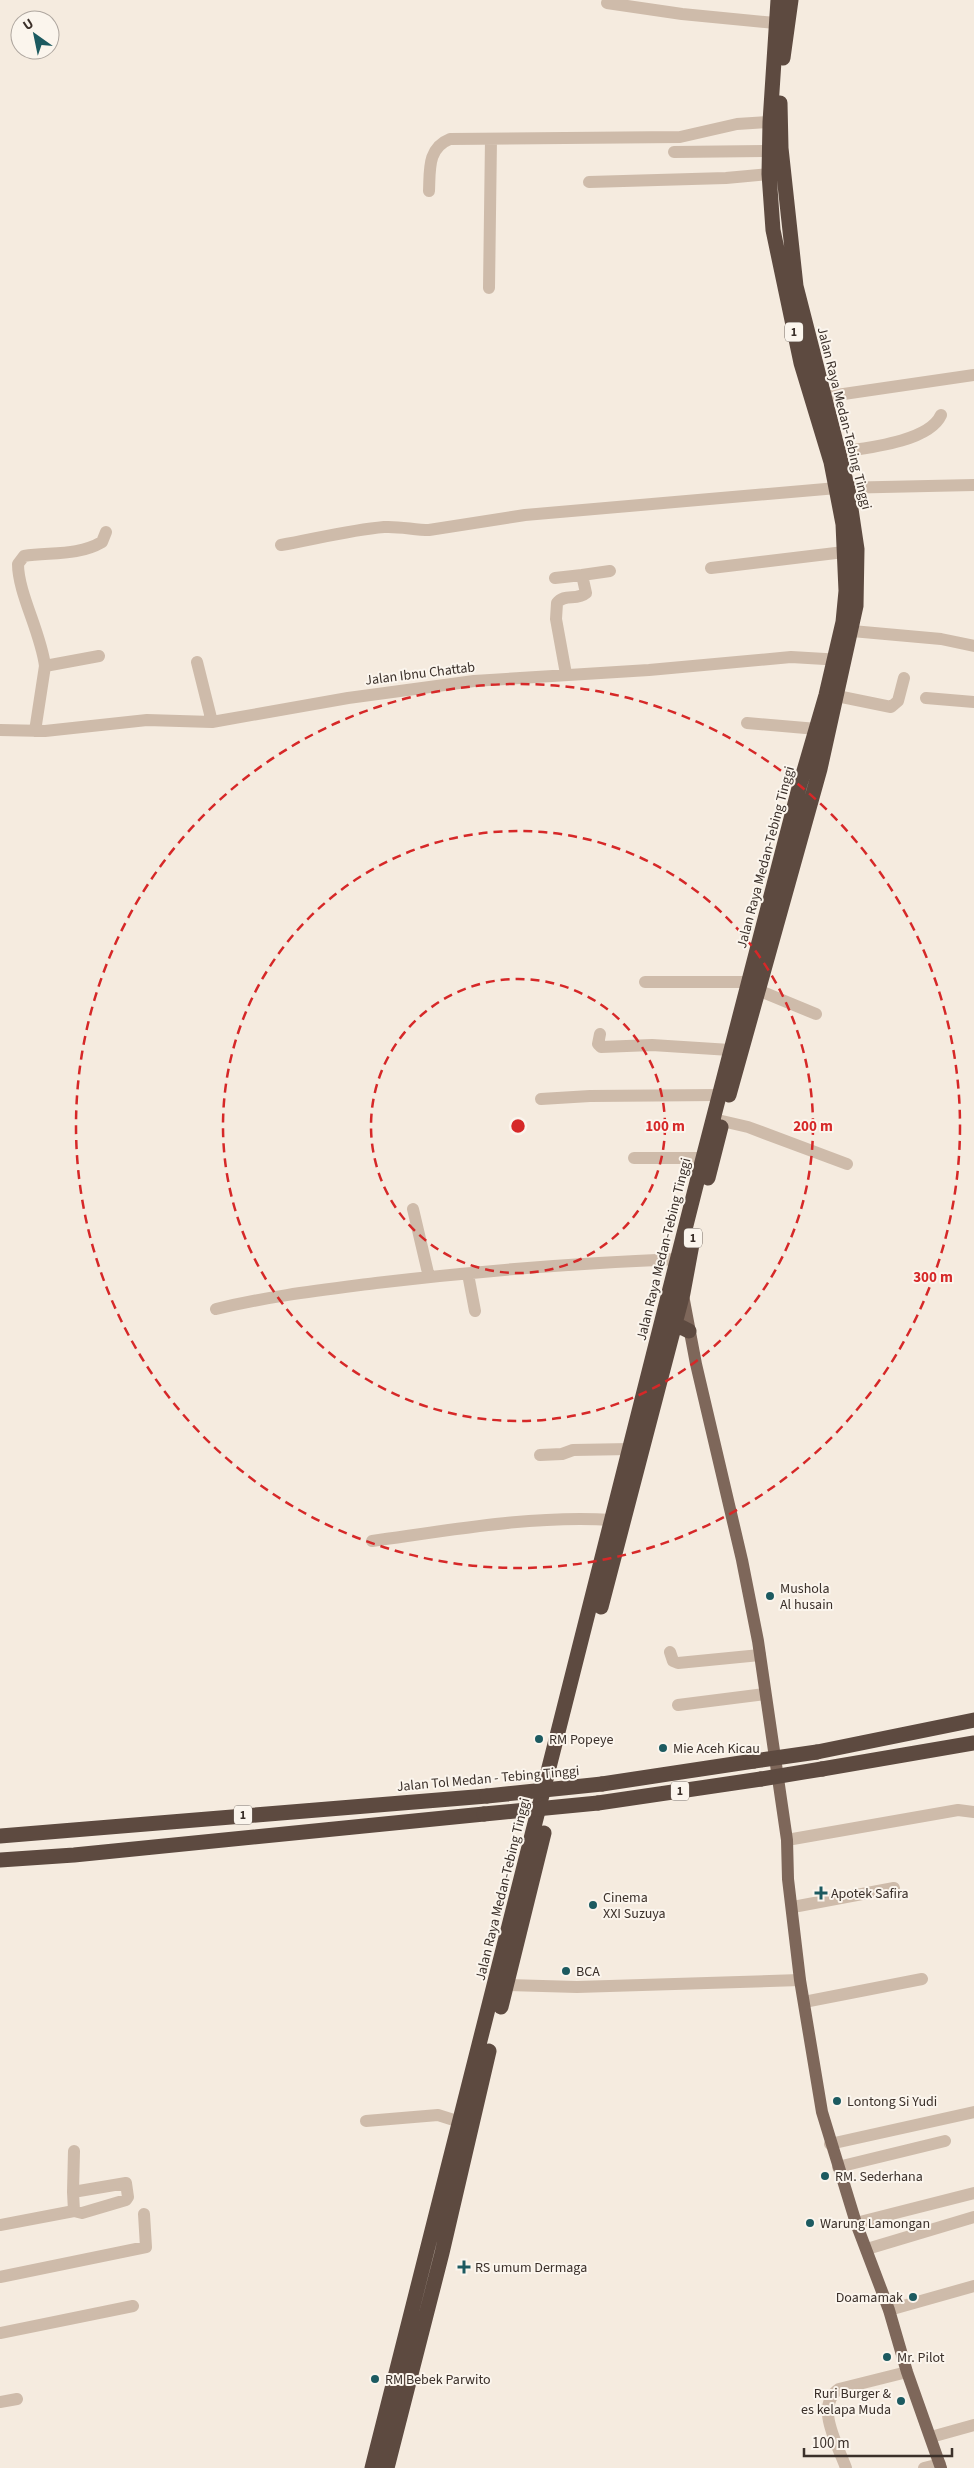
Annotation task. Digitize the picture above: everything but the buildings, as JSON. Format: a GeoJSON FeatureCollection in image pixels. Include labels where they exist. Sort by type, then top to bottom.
{"type":"FeatureCollection","features":[{"type":"Feature","properties":{"kind":"highway","name":"Jalan Raya Medan-Tebing Tinggi"},"geometry":{"type":"LineString","coordinates":[[372,2468],[630,1450],[676,1291],[689,1255],[817,729],[840,660],[852,631],[856,606],[857,549],[842,489],[801,363],[781,276],[774,230],[769,152],[775,23],[778,0]]}},
{"type":"Feature","properties":{"kind":"highway","name":"Jalan Raya Medan-Tebing Tinggi"},"geometry":{"type":"LineString","coordinates":[[387,2468],[431,2297],[559,1766],[674,1329],[678,1259],[702,1158],[730,1050],[754,986],[820,769],[837,696],[845,599],[839,452],[823,397],[796,286],[781,148],[780,116],[783,48],[791,0]]}},
{"type":"Feature","properties":{"kind":"highway"},"geometry":{"type":"LineString","coordinates":[[674,1329],[681,1328],[689,1331]]}},
{"type":"Feature","properties":{"kind":"highway","name":"Jalan Tol Medan - Tebing Tinggi"},"geometry":{"type":"LineString","coordinates":[[0,1836],[487,1796],[602,1784],[817,1752],[974,1720]]}},
{"type":"Feature","properties":{"kind":"highway","name":"1"},"geometry":{"type":"LineString","coordinates":[[0,1860],[84,1854],[598,1803],[761,1779],[974,1743]]}},
{"type":"Feature","properties":{"kind":"main road"},"geometry":{"type":"LineString","coordinates":[[676,1291],[689,1331],[742,1560],[760,1655],[787,1840],[788,1879],[793,1907],[800,1980],[822,2112],[830,2144],[856,2223],[889,2310],[907,2372],[940,2466]]}},
{"type":"Feature","properties":{"kind":"street"},"geometry":{"type":"LineString","coordinates":[[772,0],[778,0]]}},
{"type":"Feature","properties":{"kind":"street"},"geometry":{"type":"LineString","coordinates":[[607,3],[682,14],[775,23]]}},
{"type":"Feature","properties":{"kind":"street"},"geometry":{"type":"LineString","coordinates":[[429,192],[432,156],[439,144],[450,139],[680,137],[737,124],[770,122]]}},
{"type":"Feature","properties":{"kind":"street"},"geometry":{"type":"LineString","coordinates":[[489,288],[491,140]]}},
{"type":"Feature","properties":{"kind":"street"},"geometry":{"type":"LineString","coordinates":[[674,152],[769,152]]}},
{"type":"Feature","properties":{"kind":"street"},"geometry":{"type":"LineString","coordinates":[[589,182],[726,178],[769,174]]}},
{"type":"Feature","properties":{"kind":"street"},"geometry":{"type":"LineString","coordinates":[[823,397],[974,375]]}},
{"type":"Feature","properties":{"kind":"street"},"geometry":{"type":"LineString","coordinates":[[839,452],[880,446],[911,436],[932,427],[941,415]]}},
{"type":"Feature","properties":{"kind":"street"},"geometry":{"type":"LineString","coordinates":[[281,545],[382,527],[400,526],[416,530],[430,530],[526,515],[842,489],[974,485]]}},
{"type":"Feature","properties":{"kind":"street"},"geometry":{"type":"LineString","coordinates":[[35,732],[45,666],[43,648],[21,583],[18,564],[24,556],[57,552],[73,553],[92,548],[102,542],[106,532]]}},
{"type":"Feature","properties":{"kind":"street"},"geometry":{"type":"LineString","coordinates":[[711,568],[844,552]]}},
{"type":"Feature","properties":{"kind":"street"},"geometry":{"type":"LineString","coordinates":[[555,578],[610,571]]}},
{"type":"Feature","properties":{"kind":"street"},"geometry":{"type":"LineString","coordinates":[[566,674],[556,619],[557,602],[558,600],[580,597],[586,593],[582,575]]}},
{"type":"Feature","properties":{"kind":"street"},"geometry":{"type":"LineString","coordinates":[[852,631],[941,639],[974,646]]}},
{"type":"Feature","properties":{"kind":"street"},"geometry":{"type":"LineString","coordinates":[[45,666],[99,656]]}},
{"type":"Feature","properties":{"kind":"street","name":"Jalan Ibnu Chattab"},"geometry":{"type":"LineString","coordinates":[[0,730],[35,732],[139,720],[212,722],[348,698],[474,681],[648,670],[791,657],[840,660]]}},
{"type":"Feature","properties":{"kind":"street"},"geometry":{"type":"LineString","coordinates":[[197,662],[212,722]]}},
{"type":"Feature","properties":{"kind":"street"},"geometry":{"type":"LineString","coordinates":[[837,696],[891,707],[898,702],[904,678]]}},
{"type":"Feature","properties":{"kind":"street"},"geometry":{"type":"LineString","coordinates":[[926,698],[974,702]]}},
{"type":"Feature","properties":{"kind":"street"},"geometry":{"type":"LineString","coordinates":[[193,722],[196,714],[207,703]]}},
{"type":"Feature","properties":{"kind":"street"},"geometry":{"type":"LineString","coordinates":[[747,723],[817,729]]}},
{"type":"Feature","properties":{"kind":"street"},"geometry":{"type":"LineString","coordinates":[[645,982],[754,986],[816,1014]]}},
{"type":"Feature","properties":{"kind":"street"},"geometry":{"type":"LineString","coordinates":[[600,1034],[598,1044],[601,1047],[652,1045],[730,1050]]}},
{"type":"Feature","properties":{"kind":"street"},"geometry":{"type":"LineString","coordinates":[[541,1099],[590,1096],[718,1095]]}},
{"type":"Feature","properties":{"kind":"street"},"geometry":{"type":"LineString","coordinates":[[722,1121],[748,1126],[847,1164]]}},
{"type":"Feature","properties":{"kind":"street"},"geometry":{"type":"LineString","coordinates":[[634,1158],[702,1158]]}},
{"type":"Feature","properties":{"kind":"street"},"geometry":{"type":"LineString","coordinates":[[414,1209],[430,1277]]}},
{"type":"Feature","properties":{"kind":"street"},"geometry":{"type":"LineString","coordinates":[[216,1309],[293,1293],[430,1277],[556,1264],[678,1259]]}},
{"type":"Feature","properties":{"kind":"street"},"geometry":{"type":"LineString","coordinates":[[468,1274],[475,1311]]}},
{"type":"Feature","properties":{"kind":"street"},"geometry":{"type":"LineString","coordinates":[[540,1455],[562,1454],[573,1450],[630,1450]]}},
{"type":"Feature","properties":{"kind":"street"},"geometry":{"type":"LineString","coordinates":[[372,1541],[448,1530],[559,1520],[612,1520]]}},
{"type":"Feature","properties":{"kind":"street"},"geometry":{"type":"LineString","coordinates":[[670,1652],[673,1661],[678,1663],[760,1655]]}},
{"type":"Feature","properties":{"kind":"street"},"geometry":{"type":"LineString","coordinates":[[678,1705],[765,1694]]}},
{"type":"Feature","properties":{"kind":"street"},"geometry":{"type":"LineString","coordinates":[[787,1840],[958,1810],[974,1812]]}},
{"type":"Feature","properties":{"kind":"street"},"geometry":{"type":"LineString","coordinates":[[793,1907],[894,1888]]}},
{"type":"Feature","properties":{"kind":"street"},"geometry":{"type":"LineString","coordinates":[[804,2002],[922,1979]]}},
{"type":"Feature","properties":{"kind":"street"},"geometry":{"type":"LineString","coordinates":[[506,1985],[577,1987],[800,1980]]}},
{"type":"Feature","properties":{"kind":"street"},"geometry":{"type":"LineString","coordinates":[[830,2144],[974,2112]]}},
{"type":"Feature","properties":{"kind":"street"},"geometry":{"type":"LineString","coordinates":[[366,2121],[438,2115],[460,2122]]}},
{"type":"Feature","properties":{"kind":"street"},"geometry":{"type":"LineString","coordinates":[[838,2167],[945,2141]]}},
{"type":"Feature","properties":{"kind":"street"},"geometry":{"type":"LineString","coordinates":[[74,2151],[74,2212]]}},
{"type":"Feature","properties":{"kind":"street"},"geometry":{"type":"LineString","coordinates":[[0,2225],[74,2212],[82,2213],[126,2200],[128,2197],[125,2182],[73,2192]]}},
{"type":"Feature","properties":{"kind":"street"},"geometry":{"type":"LineString","coordinates":[[856,2223],[974,2194]]}},
{"type":"Feature","properties":{"kind":"street"},"geometry":{"type":"LineString","coordinates":[[0,2276],[146,2247],[144,2214]]}},
{"type":"Feature","properties":{"kind":"street"},"geometry":{"type":"LineString","coordinates":[[867,2248],[974,2216]]}},
{"type":"Feature","properties":{"kind":"street"},"geometry":{"type":"LineString","coordinates":[[889,2310],[974,2286]]}},
{"type":"Feature","properties":{"kind":"street"},"geometry":{"type":"LineString","coordinates":[[0,2333],[133,2306]]}},
{"type":"Feature","properties":{"kind":"street"},"geometry":{"type":"LineString","coordinates":[[846,2468],[827,2409],[831,2394],[839,2389],[907,2372]]}},
{"type":"Feature","properties":{"kind":"street"},"geometry":{"type":"LineString","coordinates":[[0,2402],[17,2399]]}},
{"type":"Feature","properties":{"kind":"street"},"geometry":{"type":"LineString","coordinates":[[930,2437],[974,2425]]}},
{"type":"Feature","properties":{"kind":"street"},"geometry":{"type":"LineString","coordinates":[[924,2468],[940,2466]]}},
{"type":"Feature","properties":{"kind":"place","name":"Mushola Al husain"},"geometry":{"type":"Point","coordinates":[770,1596]}},
{"type":"Feature","properties":{"kind":"place","name":"RM Popeye"},"geometry":{"type":"Point","coordinates":[539,1739]}},
{"type":"Feature","properties":{"kind":"place","name":"Mie Aceh Kicau"},"geometry":{"type":"Point","coordinates":[663,1748]}},
{"type":"Feature","properties":{"kind":"place","name":"Apotek Safira"},"geometry":{"type":"Point","coordinates":[821,1893]}},
{"type":"Feature","properties":{"kind":"place","name":"Cinema XXI Suzuya"},"geometry":{"type":"Point","coordinates":[593,1905]}},
{"type":"Feature","properties":{"kind":"place","name":"BCA"},"geometry":{"type":"Point","coordinates":[566,1971]}},
{"type":"Feature","properties":{"kind":"place","name":"Lontong Si Yudi"},"geometry":{"type":"Point","coordinates":[837,2101]}},
{"type":"Feature","properties":{"kind":"place","name":"RM. Sederhana"},"geometry":{"type":"Point","coordinates":[825,2176]}},
{"type":"Feature","properties":{"kind":"place","name":"Warung Lamongan"},"geometry":{"type":"Point","coordinates":[810,2223]}},
{"type":"Feature","properties":{"kind":"place","name":"RS umum Dermaga"},"geometry":{"type":"Point","coordinates":[464,2267]}},
{"type":"Feature","properties":{"kind":"place","name":"Doamamak"},"geometry":{"type":"Point","coordinates":[913,2297]}},
{"type":"Feature","properties":{"kind":"place","name":"Mr. Pilot"},"geometry":{"type":"Point","coordinates":[887,2357]}},
{"type":"Feature","properties":{"kind":"place","name":"RM Bebek Parwito"},"geometry":{"type":"Point","coordinates":[375,2379]}},
{"type":"Feature","properties":{"kind":"place","name":"Ruri Burger & es kelapa Muda"},"geometry":{"type":"Point","coordinates":[901,2401]}}]}
